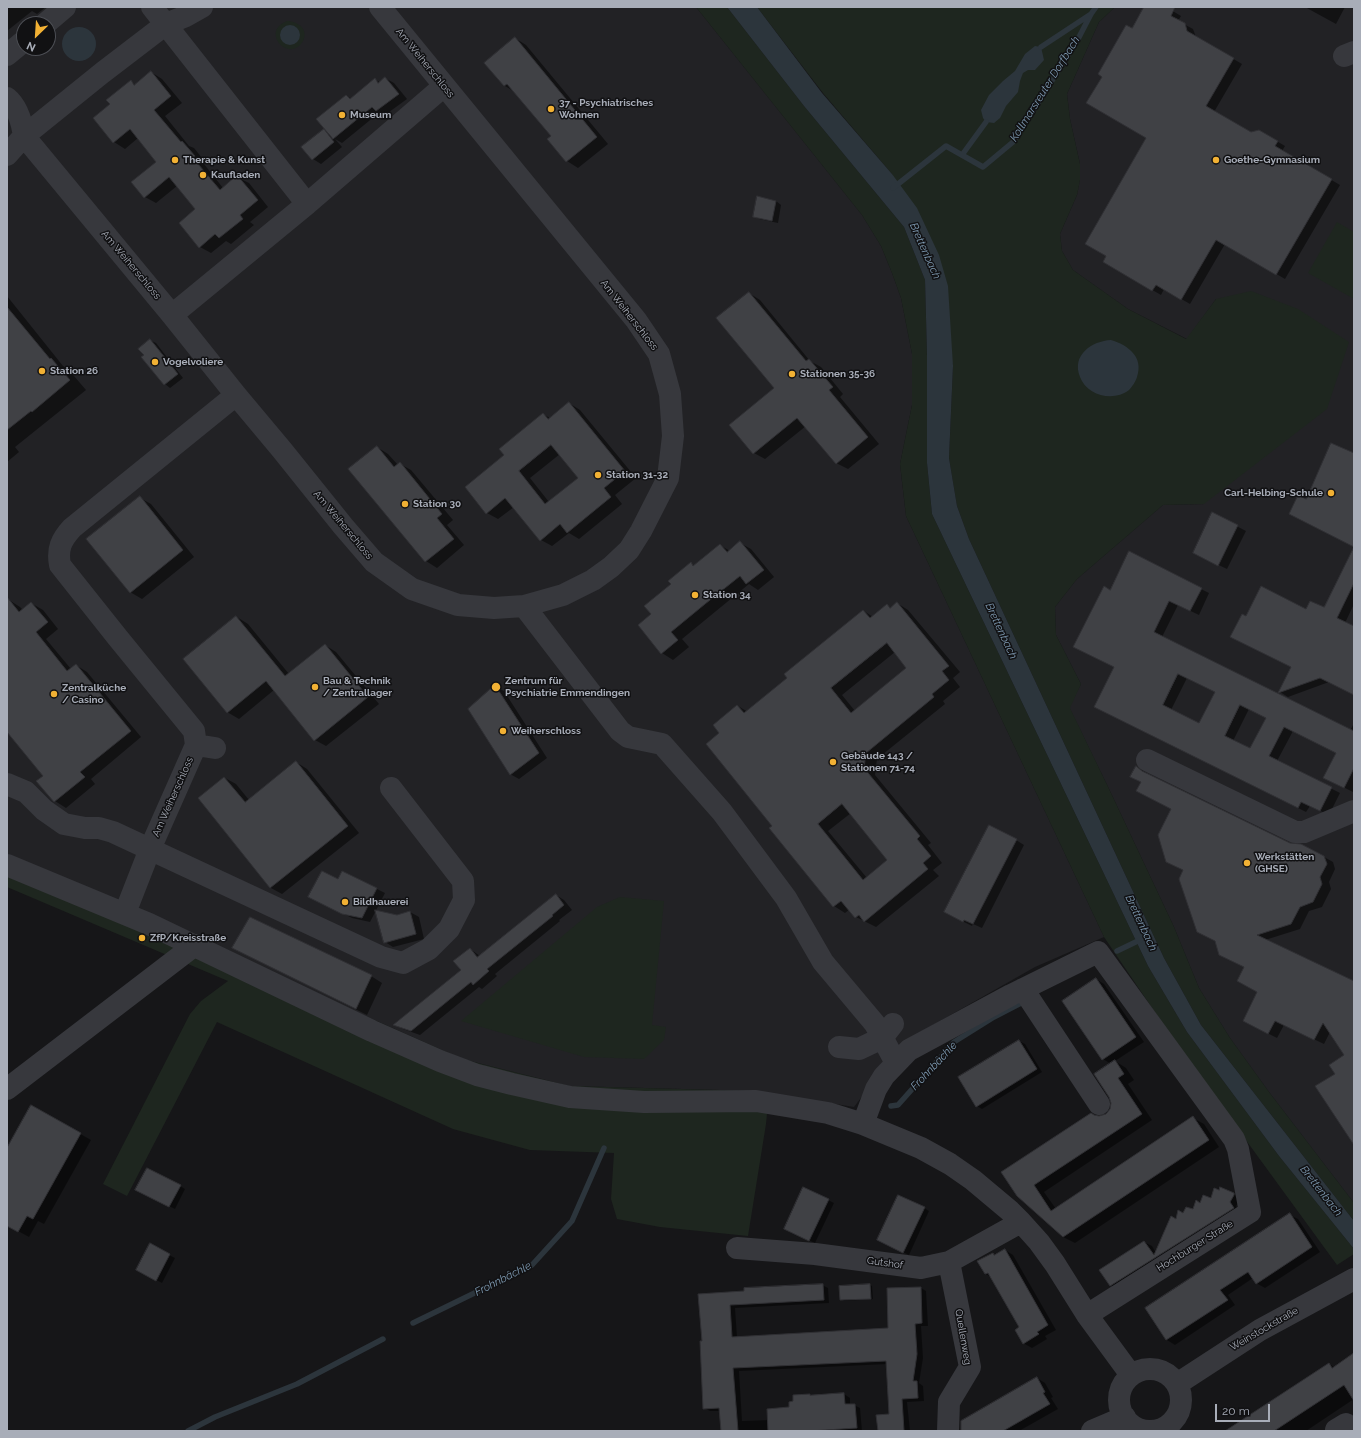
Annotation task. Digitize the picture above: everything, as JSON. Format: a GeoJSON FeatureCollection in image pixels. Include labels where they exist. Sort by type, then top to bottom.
{"type":"FeatureCollection","features":[{"type":"Feature","properties":{"kind":"street"},"geometry":{"type":"LineString","coordinates":[[54,16],[65,7]]}},
{"type":"Feature","properties":{"kind":"street"},"geometry":{"type":"LineString","coordinates":[[152,7],[307,204]]}},
{"type":"Feature","properties":{"kind":"street"},"geometry":{"type":"LineString","coordinates":[[7,155],[24,136],[166,24],[186,16],[202,7]]}},
{"type":"Feature","properties":{"kind":"street","name":"Am Weiherschloss"},"geometry":{"type":"LineString","coordinates":[[7,98],[12,102],[21,121],[24,136],[374,562],[412,589],[458,605],[494,608],[524,606],[563,595],[611,567],[629,550],[641,531],[668,478],[673,436],[670,394],[659,354],[636,320],[380,7]]}},
{"type":"Feature","properties":{"kind":"street"},"geometry":{"type":"LineString","coordinates":[[7,55],[16,48]]}},
{"type":"Feature","properties":{"kind":"street"},"geometry":{"type":"LineString","coordinates":[[172,315],[307,204],[444,86]]}},
{"type":"Feature","properties":{"kind":"street","name":"Am Weiherschloss"},"geometry":{"type":"LineString","coordinates":[[125,913],[150,849],[205,747],[138,656],[60,565],[58,554],[61,544],[72,528],[236,395]]}},
{"type":"Feature","properties":{"kind":"street"},"geometry":{"type":"LineString","coordinates":[[524,606],[620,731],[628,737],[662,744],[722,812],[786,898],[823,962],[875,1024],[887,1031],[896,1063]]}},
{"type":"Feature","properties":{"kind":"street"},"geometry":{"type":"LineString","coordinates":[[1148,760],[1294,832],[1304,832],[1354,811]]}},
{"type":"Feature","properties":{"kind":"street","name":"Am Weiherschloss"},"geometry":{"type":"LineString","coordinates":[[7,784],[26,792],[44,810],[64,824],[85,828],[99,828],[113,832],[381,957],[403,963],[430,949],[449,929],[464,900],[462,881],[391,788]]}},
{"type":"Feature","properties":{"kind":"street"},"geometry":{"type":"LineString","coordinates":[[7,865],[125,913],[195,945],[379,1034],[477,1075],[570,1097],[644,1102],[756,1102],[828,1113],[863,1124],[921,1148],[950,1164],[973,1180],[1021,1222],[1039,1242],[1055,1264],[1087,1315],[1131,1375]]}},
{"type":"Feature","properties":{"kind":"street"},"geometry":{"type":"LineString","coordinates":[[7,1089],[195,945]]}},
{"type":"Feature","properties":{"kind":"street","name":"Hochburger Straße"},"geometry":{"type":"LineString","coordinates":[[1023,989],[1098,952],[1202,1093],[1234,1139],[1238,1149],[1250,1212],[1087,1315]]}},
{"type":"Feature","properties":{"kind":"street"},"geometry":{"type":"LineString","coordinates":[[863,1124],[876,1089],[884,1076],[909,1050],[1023,989],[1099,1104]]}},
{"type":"Feature","properties":{"kind":"street"},"geometry":{"type":"LineString","coordinates":[[839,1047],[859,1049],[887,1031]]}},
{"type":"Feature","properties":{"kind":"street","name":"Gutshof"},"geometry":{"type":"LineString","coordinates":[[737,1248],[815,1254],[922,1268],[949,1262],[1021,1222]]}},
{"type":"Feature","properties":{"kind":"street","name":"Quellenweg"},"geometry":{"type":"LineString","coordinates":[[948,1431],[948,1402],[970,1367],[949,1262]]}},
{"type":"Feature","properties":{"kind":"street","name":"Weinstockstraße"},"geometry":{"type":"LineString","coordinates":[[1177,1384],[1260,1330],[1351,1285]]}},
{"type":"Feature","properties":{"kind":"street"},"geometry":{"type":"LineString","coordinates":[[1157,1369],[1169,1375],[1177,1384],[1181,1394],[1181,1405],[1172,1428],[1147,1431],[1134,1426],[1125,1417],[1120,1406],[1120,1394],[1124,1384],[1131,1375],[1142,1370],[1157,1369]]}},
{"type":"Feature","properties":{"kind":"street"},"geometry":{"type":"LineString","coordinates":[[1092,1431],[1125,1417]]}},
{"type":"Feature","properties":{"kind":"shaded area","name":"Zentrum für Psychiatrie Emmendingen"},"geometry":{"type":"Polygon","coordinates":[[[7,7],[696,7],[862,215],[881,246],[901,298],[912,354],[912,405],[900,464],[906,516],[1104,937],[1035,967],[903,1042],[854,1107],[756,1091],[569,1086],[462,1059],[7,857],[7,7]]]}},
{"type":"Feature","properties":{"kind":"shaded area"},"geometry":{"type":"Polygon","coordinates":[[[696,7],[727,7],[804,106],[904,227],[925,280],[927,463],[932,514],[1148,966],[1187,1032],[1279,1156],[1354,1249],[1354,1254],[1337,1265],[1186,1058],[1104,937],[906,516],[900,464],[912,405],[912,354],[901,298],[881,246],[862,215],[696,7]]]}},
{"type":"Feature","properties":{"kind":"shaded area"},"geometry":{"type":"Polygon","coordinates":[[[757,7],[1115,7],[1099,22],[1067,94],[1070,119],[1080,164],[1080,180],[1077,195],[1060,234],[1062,251],[1073,270],[1128,309],[1186,339],[1216,299],[1251,291],[1298,309],[1349,342],[1327,409],[1204,504],[1163,505],[1077,579],[1055,607],[1056,635],[1081,684],[1070,708],[1174,927],[1199,988],[1230,1038],[1269,1092],[1354,1203],[1354,1221],[1201,1025],[1164,958],[969,539],[957,506],[949,458],[953,366],[892,174],[823,93],[757,7]]]}},
{"type":"Feature","properties":{"kind":"shaded area"},"geometry":{"type":"Polygon","coordinates":[[[1115,7],[1354,7],[1354,1203],[1269,1092],[1230,1038],[1199,988],[1174,927],[1069,707],[1081,684],[1056,635],[1055,607],[1077,579],[1163,505],[1204,504],[1216,299],[1187,339],[1128,309],[1073,270],[1062,251],[1060,234],[1077,195],[1080,179],[1080,164],[1070,119],[1067,94],[1099,22],[1115,7]]]}},
{"type":"Feature","properties":{"kind":"shaded area"},"geometry":{"type":"Polygon","coordinates":[[[287,21],[298,24],[305,33],[303,41],[297,47],[291,49],[285,48],[276,38],[276,32],[279,26],[287,21]],[[282,30],[280,37],[296,43],[299,37],[282,30]]]}},
{"type":"Feature","properties":{"kind":"shaded area"},"geometry":{"type":"Polygon","coordinates":[[[1337,222],[1354,232],[1354,299],[1308,273],[1337,222]]]}},
{"type":"Feature","properties":{"kind":"shaded area"},"geometry":{"type":"Polygon","coordinates":[[[7,857],[462,1059],[569,1086],[756,1091],[769,1093],[766,1124],[748,1236],[660,1227],[617,1219],[611,1199],[614,1153],[530,1150],[453,1129],[217,1022],[127,1196],[103,1184],[190,1014],[201,1001],[228,981],[7,887],[7,857]]]}},
{"type":"Feature","properties":{"kind":"shaded area"},"geometry":{"type":"Polygon","coordinates":[[[620,897],[664,901],[652,1025],[666,1027],[664,1040],[644,1059],[584,1057],[461,1021],[597,907],[620,897]]]}},
{"type":"Feature","properties":{"kind":"water","name":"Brettenbach"},"geometry":{"type":"Polygon","coordinates":[[[727,7],[757,7],[822,93],[892,174],[917,208],[939,255],[948,286],[953,366],[949,458],[957,506],[969,539],[1164,958],[1201,1025],[1354,1221],[1354,1249],[1279,1156],[1187,1032],[1148,966],[932,514],[927,463],[925,280],[904,227],[804,106],[727,7]]]}},
{"type":"Feature","properties":{"kind":"water"},"geometry":{"type":"Polygon","coordinates":[[[290,25],[297,28],[300,35],[297,42],[290,45],[283,42],[280,35],[283,28],[290,25]]]}},
{"type":"Feature","properties":{"kind":"water"},"geometry":{"type":"Polygon","coordinates":[[[79,27],[91,32],[96,44],[91,56],[79,61],[67,56],[62,44],[67,32],[79,27]]]}},
{"type":"Feature","properties":{"kind":"water"},"geometry":{"type":"Polygon","coordinates":[[[1035,46],[1041,47],[1044,60],[1035,70],[1028,70],[1023,73],[1018,92],[1006,106],[1000,118],[994,123],[986,122],[983,118],[981,110],[989,95],[1015,71],[1025,54],[1035,46]]]}},
{"type":"Feature","properties":{"kind":"water"},"geometry":{"type":"Polygon","coordinates":[[[1111,340],[1123,345],[1133,353],[1138,363],[1139,370],[1133,386],[1123,394],[1116,396],[1102,395],[1088,389],[1080,377],[1078,369],[1078,362],[1081,356],[1090,346],[1111,340]]]}},
{"type":"Feature","properties":{"kind":"building","name":"Goethe-Gymnasium"},"geometry":{"type":"Polygon","coordinates":[[[1144,7],[1175,7],[1171,16],[1185,23],[1187,31],[1234,58],[1206,106],[1251,132],[1259,130],[1278,141],[1275,146],[1332,179],[1276,275],[1216,240],[1181,300],[1156,285],[1152,291],[1103,262],[1106,256],[1085,244],[1146,138],[1086,103],[1102,77],[1098,74],[1126,25],[1132,28],[1144,7]]]}},
{"type":"Feature","properties":{"kind":"building","name":"37 - Psychiatrisches Wohnen"},"geometry":{"type":"Polygon","coordinates":[[[515,37],[597,137],[566,162],[547,139],[551,136],[507,84],[504,86],[484,63],[515,37]]]}},
{"type":"Feature","properties":{"kind":"building","name":"Therapie & Kunst"},"geometry":{"type":"Polygon","coordinates":[[[151,71],[171,96],[154,110],[195,156],[193,158],[220,190],[237,175],[258,200],[240,215],[243,219],[219,238],[215,234],[199,248],[179,223],[195,209],[169,177],[144,198],[131,182],[156,162],[130,129],[113,143],[93,118],[110,104],[106,100],[131,80],[134,85],[151,71]]]}},
{"type":"Feature","properties":{"kind":"building","name":"Museum"},"geometry":{"type":"Polygon","coordinates":[[[385,77],[399,94],[376,111],[372,107],[333,139],[316,119],[346,95],[350,99],[375,78],[378,83],[385,77]]]}},
{"type":"Feature","properties":{"kind":"building"},"geometry":{"type":"Polygon","coordinates":[[[324,129],[334,142],[312,160],[301,147],[324,129]]]}},
{"type":"Feature","properties":{"kind":"building"},"geometry":{"type":"Polygon","coordinates":[[[757,196],[776,201],[772,221],[753,217],[757,196]]]}},
{"type":"Feature","properties":{"kind":"building","name":"Stationen 35-36"},"geometry":{"type":"Polygon","coordinates":[[[749,292],[806,361],[809,359],[833,387],[829,390],[868,437],[836,464],[797,418],[753,454],[729,425],[774,388],[716,318],[749,292]]]}},
{"type":"Feature","properties":{"kind":"building","name":"Station 26"},"geometry":{"type":"Polygon","coordinates":[[[7,307],[50,359],[51,358],[70,380],[32,412],[31,411],[7,430],[7,307]]]}},
{"type":"Feature","properties":{"kind":"building","name":"Vogelvoliere"},"geometry":{"type":"Polygon","coordinates":[[[150,339],[178,374],[164,385],[141,357],[144,355],[138,349],[150,339]]]}},
{"type":"Feature","properties":{"kind":"building","name":"Station 31-32"},"geometry":{"type":"Polygon","coordinates":[[[569,402],[625,471],[604,488],[611,497],[567,533],[560,524],[540,541],[505,498],[486,514],[465,487],[504,455],[499,449],[543,413],[548,419],[569,402]],[[551,445],[519,471],[545,504],[578,478],[551,445]]]}},
{"type":"Feature","properties":{"kind":"building","name":"Carl-Helbing-Schule"},"geometry":{"type":"Polygon","coordinates":[[[1331,443],[1354,453],[1354,547],[1289,514],[1298,495],[1306,499],[1331,443]]]}},
{"type":"Feature","properties":{"kind":"building","name":"Station 30"},"geometry":{"type":"Polygon","coordinates":[[[377,446],[394,467],[400,462],[442,514],[437,518],[454,539],[425,562],[348,469],[377,446]]]}},
{"type":"Feature","properties":{"kind":"building"},"geometry":{"type":"Polygon","coordinates":[[[140,496],[183,550],[130,593],[86,539],[140,496]]]}},
{"type":"Feature","properties":{"kind":"building"},"geometry":{"type":"Polygon","coordinates":[[[1212,512],[1238,525],[1218,566],[1193,553],[1212,512]]]}},
{"type":"Feature","properties":{"kind":"building","name":"Station 34"},"geometry":{"type":"Polygon","coordinates":[[[740,541],[764,570],[746,584],[740,576],[705,604],[671,632],[678,640],[661,654],[638,625],[651,614],[644,606],[671,584],[668,581],[691,562],[693,566],[720,544],[727,552],[740,541]]]}},
{"type":"Feature","properties":{"kind":"building"},"geometry":{"type":"Polygon","coordinates":[[[1354,547],[1354,583],[1337,618],[1354,626],[1354,695],[1320,678],[1278,693],[1291,667],[1230,637],[1242,614],[1246,616],[1261,586],[1306,609],[1310,601],[1324,607],[1354,547]]]}},
{"type":"Feature","properties":{"kind":"building"},"geometry":{"type":"Polygon","coordinates":[[[1129,551],[1202,588],[1190,611],[1169,601],[1154,632],[1354,731],[1354,768],[1344,788],[1323,778],[1336,753],[1284,727],[1269,756],[1332,787],[1320,811],[1301,802],[1298,808],[1094,707],[1114,667],[1073,647],[1104,586],[1110,590],[1129,551]],[[1178,674],[1163,705],[1199,723],[1215,692],[1178,674]],[[1240,705],[1225,736],[1250,748],[1266,718],[1240,705]]]}},
{"type":"Feature","properties":{"kind":"building","name":"Zentralküche / Casino"},"geometry":{"type":"Polygon","coordinates":[[[7,597],[19,612],[31,602],[48,622],[36,632],[67,671],[76,664],[131,731],[80,772],[85,777],[54,802],[36,781],[43,776],[7,732],[7,597]]]}},
{"type":"Feature","properties":{"kind":"building","name":"Gebäude 143 / Stationen 71-74"},"geometry":{"type":"Polygon","coordinates":[[[897,602],[949,666],[942,671],[949,680],[932,694],[934,697],[866,753],[864,768],[920,836],[917,839],[931,856],[923,863],[928,869],[864,922],[859,915],[855,918],[841,901],[833,907],[769,828],[772,826],[706,744],[719,733],[713,725],[737,705],[744,713],[787,678],[784,674],[863,610],[870,618],[887,604],[890,608],[897,602]],[[887,643],[831,688],[851,713],[906,668],[887,643]],[[842,804],[818,824],[863,880],[887,860],[842,804]]]}},
{"type":"Feature","properties":{"kind":"building"},"geometry":{"type":"Polygon","coordinates":[[[236,616],[285,676],[325,644],[368,697],[314,741],[266,681],[227,713],[183,659],[236,616]]]}},
{"type":"Feature","properties":{"kind":"building","name":"Weiherschloss"},"geometry":{"type":"Polygon","coordinates":[[[495,685],[539,753],[510,775],[468,709],[495,685]]]}},
{"type":"Feature","properties":{"kind":"building"},"geometry":{"type":"Polygon","coordinates":[[[296,761],[348,826],[270,888],[198,798],[224,777],[245,802],[296,761]]]}},
{"type":"Feature","properties":{"kind":"building","name":"Werkstätten (GHSE)"},"geometry":{"type":"Polygon","coordinates":[[[1136,766],[1142,771],[1290,843],[1301,844],[1324,856],[1327,864],[1320,877],[1322,884],[1313,902],[1300,907],[1291,924],[1257,935],[1354,981],[1354,1145],[1315,1086],[1335,1074],[1329,1065],[1344,1055],[1323,1023],[1314,1040],[1275,1021],[1268,1034],[1243,1021],[1257,992],[1237,981],[1244,967],[1219,955],[1215,941],[1197,932],[1179,879],[1183,870],[1166,862],[1158,835],[1171,809],[1136,791],[1141,782],[1130,777],[1136,766]]]}},
{"type":"Feature","properties":{"kind":"building"},"geometry":{"type":"Polygon","coordinates":[[[989,825],[1017,839],[973,924],[964,920],[963,922],[944,912],[989,825]]]}},
{"type":"Feature","properties":{"kind":"building","name":"Bildhauerei"},"geometry":{"type":"Polygon","coordinates":[[[322,871],[338,879],[342,871],[377,888],[362,918],[342,914],[308,897],[322,871]]]}},
{"type":"Feature","properties":{"kind":"building"},"geometry":{"type":"Polygon","coordinates":[[[556,894],[564,905],[552,915],[553,916],[487,969],[489,971],[473,985],[471,982],[411,1031],[393,1025],[461,970],[453,961],[470,948],[477,957],[556,894]]]}},
{"type":"Feature","properties":{"kind":"building"},"geometry":{"type":"Polygon","coordinates":[[[375,910],[397,915],[410,911],[416,934],[384,943],[375,910]]]}},
{"type":"Feature","properties":{"kind":"building"},"geometry":{"type":"Polygon","coordinates":[[[250,917],[372,975],[356,1009],[232,948],[250,917]]]}},
{"type":"Feature","properties":{"kind":"building"},"geometry":{"type":"Polygon","coordinates":[[[1096,978],[1136,1037],[1102,1060],[1062,1001],[1096,978]]]}},
{"type":"Feature","properties":{"kind":"building"},"geometry":{"type":"Polygon","coordinates":[[[1019,1040],[1037,1069],[976,1107],[958,1077],[1019,1040]]]}},
{"type":"Feature","properties":{"kind":"building"},"geometry":{"type":"Polygon","coordinates":[[[1115,1060],[1124,1074],[1118,1078],[1142,1114],[1034,1185],[1051,1211],[1193,1116],[1209,1140],[1063,1237],[1017,1196],[1001,1172],[1091,1113],[1099,1116],[1106,1114],[1110,1109],[1111,1103],[1109,1097],[1094,1074],[1115,1060]]]}},
{"type":"Feature","properties":{"kind":"building"},"geometry":{"type":"Polygon","coordinates":[[[31,1105],[81,1133],[33,1219],[27,1216],[18,1232],[7,1226],[7,1148],[31,1105]]]}},
{"type":"Feature","properties":{"kind":"building"},"geometry":{"type":"Polygon","coordinates":[[[147,1168],[181,1185],[169,1207],[135,1190],[147,1168]]]}},
{"type":"Feature","properties":{"kind":"building"},"geometry":{"type":"Polygon","coordinates":[[[803,1187],[829,1199],[809,1241],[784,1229],[803,1187]]]}},
{"type":"Feature","properties":{"kind":"building"},"geometry":{"type":"Polygon","coordinates":[[[1220,1187],[1234,1193],[1230,1202],[1234,1208],[1110,1286],[1099,1270],[1144,1241],[1154,1255],[1171,1216],[1176,1219],[1178,1210],[1183,1213],[1186,1207],[1193,1209],[1196,1200],[1200,1203],[1203,1195],[1211,1198],[1214,1188],[1219,1190],[1220,1187]]]}},
{"type":"Feature","properties":{"kind":"building"},"geometry":{"type":"Polygon","coordinates":[[[898,1195],[925,1207],[903,1253],[877,1240],[898,1195]]]}},
{"type":"Feature","properties":{"kind":"building"},"geometry":{"type":"Polygon","coordinates":[[[1290,1213],[1312,1247],[1256,1284],[1248,1272],[1220,1290],[1228,1300],[1166,1340],[1145,1308],[1290,1213]]]}},
{"type":"Feature","properties":{"kind":"building"},"geometry":{"type":"Polygon","coordinates":[[[150,1243],[170,1254],[156,1281],[136,1270],[150,1243]]]}},
{"type":"Feature","properties":{"kind":"building"},"geometry":{"type":"Polygon","coordinates":[[[1005,1249],[1048,1325],[1037,1332],[1039,1334],[1023,1344],[1015,1330],[1019,1327],[988,1273],[985,1274],[977,1261],[1005,1249]]]}},
{"type":"Feature","properties":{"kind":"building"},"geometry":{"type":"Polygon","coordinates":[[[823,1284],[824,1300],[730,1305],[732,1337],[888,1328],[887,1288],[921,1287],[922,1323],[915,1324],[917,1354],[913,1381],[917,1381],[918,1398],[902,1399],[904,1431],[878,1431],[876,1415],[889,1414],[886,1361],[733,1368],[738,1431],[721,1431],[719,1408],[703,1409],[700,1341],[702,1341],[698,1294],[744,1291],[744,1288],[823,1284]]]}},
{"type":"Feature","properties":{"kind":"building"},"geometry":{"type":"Polygon","coordinates":[[[870,1284],[871,1299],[840,1300],[839,1286],[870,1284]]]}},
{"type":"Feature","properties":{"kind":"building"},"geometry":{"type":"Polygon","coordinates":[[[1354,1353],[1354,1401],[1344,1385],[1274,1431],[1225,1431],[1329,1363],[1332,1368],[1354,1353]]]}},
{"type":"Feature","properties":{"kind":"building"},"geometry":{"type":"Polygon","coordinates":[[[1037,1377],[1045,1392],[1043,1393],[1050,1404],[1003,1431],[961,1431],[961,1421],[1037,1377]]]}},
{"type":"Feature","properties":{"kind":"building"},"geometry":{"type":"Polygon","coordinates":[[[844,1393],[845,1404],[855,1404],[857,1428],[810,1431],[768,1431],[767,1409],[789,1407],[789,1402],[793,1401],[793,1395],[844,1393]]]}},
{"type":"Feature","properties":{"kind":"waterway","name":"Kollmarsreuter Dorfbach"},"geometry":{"type":"LineString","coordinates":[[893,188],[946,146],[983,167],[1013,142],[1077,41],[1096,7]]}},
{"type":"Feature","properties":{"kind":"waterway"},"geometry":{"type":"LineString","coordinates":[[1041,47],[1091,14]]}},
{"type":"Feature","properties":{"kind":"waterway"},"geometry":{"type":"LineString","coordinates":[[962,155],[986,122]]}},
{"type":"Feature","properties":{"kind":"waterway","name":"Frohnbächle"},"geometry":{"type":"LineString","coordinates":[[1117,951],[1142,939]]}},
{"type":"Feature","properties":{"kind":"waterway","name":"Frohnbächle"},"geometry":{"type":"LineString","coordinates":[[891,1106],[898,1105],[954,1042],[994,1017],[1021,1003]]}},
{"type":"Feature","properties":{"kind":"waterway","name":"Frohnbächle"},"geometry":{"type":"LineString","coordinates":[[413,1323],[532,1265],[572,1221],[604,1148]]}},
{"type":"Feature","properties":{"kind":"waterway","name":"Frohnbächle"},"geometry":{"type":"LineString","coordinates":[[188,1431],[215,1417],[297,1384],[383,1339]]}},
{"type":"Feature","properties":{"kind":"place","name":"37 - Psychiatrisches Wohnen"},"geometry":{"type":"Point","coordinates":[551,109]}},
{"type":"Feature","properties":{"kind":"place","name":"Museum"},"geometry":{"type":"Point","coordinates":[342,115]}},
{"type":"Feature","properties":{"kind":"place","name":"Therapie & Kunst"},"geometry":{"type":"Point","coordinates":[175,160]}},
{"type":"Feature","properties":{"kind":"place","name":"Goethe-Gymnasium"},"geometry":{"type":"Point","coordinates":[1216,160]}},
{"type":"Feature","properties":{"kind":"place","name":"Kaufladen"},"geometry":{"type":"Point","coordinates":[203,175]}},
{"type":"Feature","properties":{"kind":"place","name":"Vogelvoliere"},"geometry":{"type":"Point","coordinates":[155,362]}},
{"type":"Feature","properties":{"kind":"place","name":"Station 26"},"geometry":{"type":"Point","coordinates":[42,371]}},
{"type":"Feature","properties":{"kind":"place","name":"Stationen 35-36"},"geometry":{"type":"Point","coordinates":[792,374]}},
{"type":"Feature","properties":{"kind":"place","name":"Station 31-32"},"geometry":{"type":"Point","coordinates":[598,475]}},
{"type":"Feature","properties":{"kind":"place","name":"Carl-Helbing-Schule"},"geometry":{"type":"Point","coordinates":[1331,493]}},
{"type":"Feature","properties":{"kind":"place","name":"Station 30"},"geometry":{"type":"Point","coordinates":[405,504]}},
{"type":"Feature","properties":{"kind":"place","name":"Station 34"},"geometry":{"type":"Point","coordinates":[695,595]}},
{"type":"Feature","properties":{"kind":"place","name":"Bau & Technik / Zentrallager"},"geometry":{"type":"Point","coordinates":[315,687]}},
{"type":"Feature","properties":{"kind":"place","name":"Zentrum für Psychiatrie Emmendingen"},"geometry":{"type":"Point","coordinates":[496,687]}},
{"type":"Feature","properties":{"kind":"place","name":"Zentralküche / Casino"},"geometry":{"type":"Point","coordinates":[54,694]}},
{"type":"Feature","properties":{"kind":"place","name":"Weiherschloss"},"geometry":{"type":"Point","coordinates":[503,731]}},
{"type":"Feature","properties":{"kind":"place","name":"Gebäude 143 / Stationen 71-74"},"geometry":{"type":"Point","coordinates":[833,762]}},
{"type":"Feature","properties":{"kind":"place","name":"Werkstätten (GHSE)"},"geometry":{"type":"Point","coordinates":[1247,863]}},
{"type":"Feature","properties":{"kind":"place","name":"Bildhauerei"},"geometry":{"type":"Point","coordinates":[345,902]}},
{"type":"Feature","properties":{"kind":"place","name":"ZfP/Kreisstraße"},"geometry":{"type":"Point","coordinates":[142,938]}}]}
